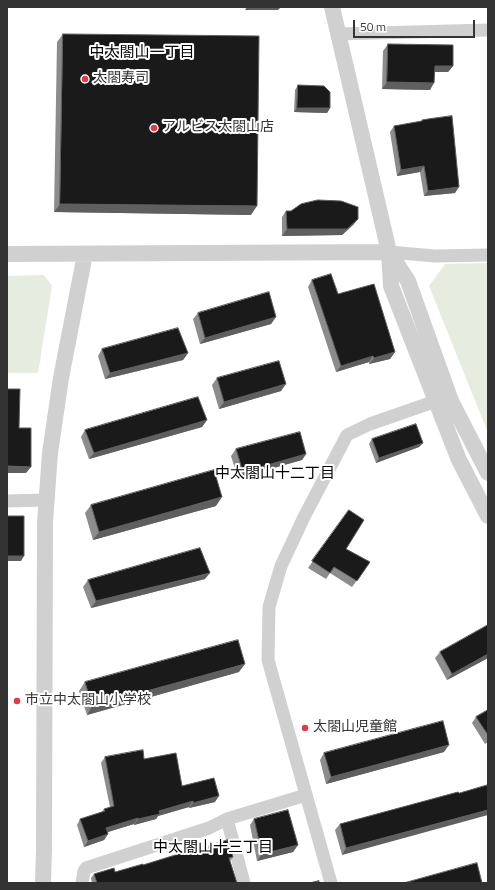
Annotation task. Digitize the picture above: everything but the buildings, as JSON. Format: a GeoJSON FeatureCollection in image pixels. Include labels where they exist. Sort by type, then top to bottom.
{"type":"FeatureCollection","features":[{"type":"Feature","properties":{"kind":"street"},"geometry":{"type":"LineString","coordinates":[[332,7],[389,252],[391,286],[459,460],[488,516]]}},
{"type":"Feature","properties":{"kind":"street"},"geometry":{"type":"LineString","coordinates":[[338,34],[488,30]]}},
{"type":"Feature","properties":{"kind":"street"},"geometry":{"type":"LineString","coordinates":[[389,252],[408,281],[451,401],[486,465]]}},
{"type":"Feature","properties":{"kind":"street"},"geometry":{"type":"LineString","coordinates":[[7,254],[389,252],[436,256],[488,255]]}},
{"type":"Feature","properties":{"kind":"street"},"geometry":{"type":"LineString","coordinates":[[43,883],[46,500],[50,453],[61,378],[85,254]]}},
{"type":"Feature","properties":{"kind":"street"},"geometry":{"type":"LineString","coordinates":[[331,883],[268,660],[269,608],[281,566],[304,517],[347,435],[370,424],[436,401]]}},
{"type":"Feature","properties":{"kind":"street"},"geometry":{"type":"LineString","coordinates":[[459,460],[486,465]]}},
{"type":"Feature","properties":{"kind":"street"},"geometry":{"type":"LineString","coordinates":[[7,501],[46,500]]}},
{"type":"Feature","properties":{"kind":"street"},"geometry":{"type":"LineString","coordinates":[[82,883],[86,868],[209,828],[227,819],[306,795]]}},
{"type":"Feature","properties":{"kind":"street"},"geometry":{"type":"LineString","coordinates":[[227,819],[244,883]]}},
{"type":"Feature","properties":{"kind":"shaded area"},"geometry":{"type":"Polygon","coordinates":[[[488,263],[488,433],[429,286],[445,264],[488,263]]]}},
{"type":"Feature","properties":{"kind":"shaded area"},"geometry":{"type":"Polygon","coordinates":[[[44,275],[52,286],[38,373],[7,373],[7,276],[44,275]]]}},
{"type":"Feature","properties":{"kind":"place","name":"太閤寿司"},"geometry":{"type":"Point","coordinates":[85,79]}},
{"type":"Feature","properties":{"kind":"place","name":"アルビス太閤山店"},"geometry":{"type":"Point","coordinates":[154,128]}},
{"type":"Feature","properties":{"kind":"place","name":"市立中太閤山小学校"},"geometry":{"type":"Point","coordinates":[17,701]}},
{"type":"Feature","properties":{"kind":"place","name":"太閤山児童館"},"geometry":{"type":"Point","coordinates":[305,728]}},
{"type":"Feature","properties":{"kind":"district","name":"中太閤山一丁目"},"geometry":{"type":"Point","coordinates":[142,53]}},
{"type":"Feature","properties":{"kind":"district","name":"中太閤山十二丁目"},"geometry":{"type":"Point","coordinates":[275,474]}},
{"type":"Feature","properties":{"kind":"district","name":"中太閤山十三丁目"},"geometry":{"type":"Point","coordinates":[213,848]}}]}
